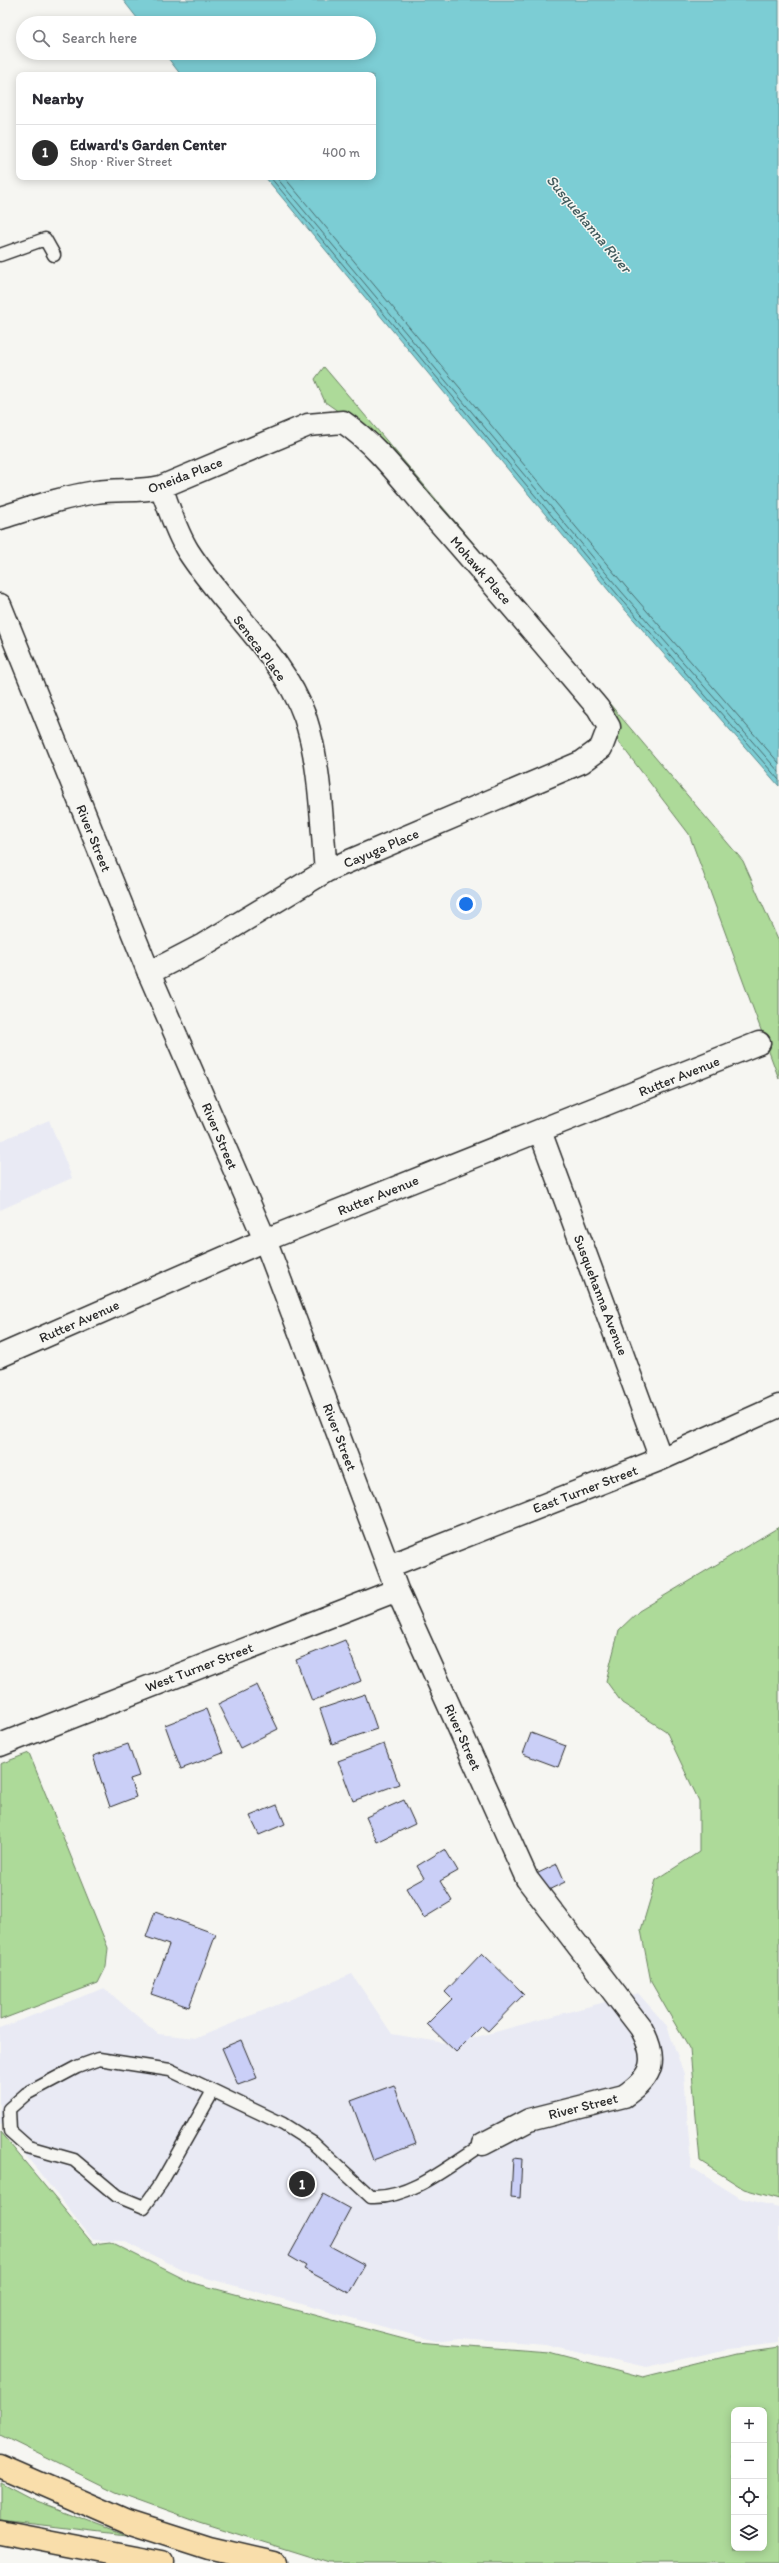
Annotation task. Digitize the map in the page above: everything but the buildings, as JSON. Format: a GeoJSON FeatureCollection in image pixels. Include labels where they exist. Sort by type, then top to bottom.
{"type":"FeatureCollection","features":[{"type":"Feature","properties":{"kind":"highway"},"geometry":{"type":"LineString","coordinates":[[0,2466],[128,2522],[210,2548],[274,2563]]}},
{"type":"Feature","properties":{"kind":"highway"},"geometry":{"type":"LineString","coordinates":[[0,2532],[162,2563]]}},
{"type":"Feature","properties":{"kind":"street","name":"Oneida Place"},"geometry":{"type":"LineString","coordinates":[[0,518],[62,498],[98,492],[145,491],[160,487],[308,425],[343,422]]}},
{"type":"Feature","properties":{"kind":"street","name":"Mohawk Place"},"geometry":{"type":"LineString","coordinates":[[343,422],[358,432],[482,571],[598,708],[609,727]]}},
{"type":"Feature","properties":{"kind":"street","name":"Seneca Place"},"geometry":{"type":"LineString","coordinates":[[160,487],[188,550],[232,610],[274,662],[304,717],[316,771],[326,871]]}},
{"type":"Feature","properties":{"kind":"street","name":"River Street"},"geometry":{"type":"LineString","coordinates":[[0,605],[149,973],[264,1240],[398,1590],[527,1879],[641,2028],[650,2044],[652,2060],[647,2075],[637,2087],[624,2096],[529,2120],[483,2144]]}},
{"type":"Feature","properties":{"kind":"street","name":"Cayuga Place"},"geometry":{"type":"LineString","coordinates":[[149,973],[203,945],[326,871],[582,762],[601,748],[609,727]]}},
{"type":"Feature","properties":{"kind":"street","name":"Rutter Avenue"},"geometry":{"type":"LineString","coordinates":[[0,1356],[264,1240],[759,1043]]}},
{"type":"Feature","properties":{"kind":"street","name":"Susquehanna Avenue"},"geometry":{"type":"LineString","coordinates":[[540,1131],[661,1459]]}},
{"type":"Feature","properties":{"kind":"street","name":"East Turner Street"},"geometry":{"type":"LineString","coordinates":[[389,1566],[661,1459],[779,1406]]}},
{"type":"Feature","properties":{"kind":"street","name":"West Turner Street"},"geometry":{"type":"LineString","coordinates":[[0,1745],[398,1590]]}},
{"type":"Feature","properties":{"kind":"lane"},"geometry":{"type":"LineString","coordinates":[[0,255],[45,239],[54,255]]}},
{"type":"Feature","properties":{"kind":"lane"},"geometry":{"type":"LineString","coordinates":[[213,2090],[161,2182],[144,2206],[117,2196],[74,2160],[28,2147],[10,2131],[9,2110],[26,2094],[77,2067],[99,2059],[170,2070],[213,2090],[283,2124],[313,2143],[371,2197],[381,2198],[415,2186],[483,2144]]}},
{"type":"Feature","properties":{"kind":"shaded area"},"geometry":{"type":"Polygon","coordinates":[[[49,1120],[72,1178],[0,1210],[0,1141],[49,1120]]]}},
{"type":"Feature","properties":{"kind":"shaded area"},"geometry":{"type":"Polygon","coordinates":[[[352,1974],[392,2034],[451,2044],[638,1993],[667,2026],[684,2074],[691,2167],[740,2198],[779,2207],[779,2343],[728,2349],[646,2367],[545,2344],[460,2338],[435,2341],[192,2274],[123,2241],[93,2240],[0,2123],[0,2028],[104,1988],[158,2034],[197,2038],[352,1974]]]}},
{"type":"Feature","properties":{"kind":"green space"},"geometry":{"type":"Polygon","coordinates":[[[324,367],[743,861],[779,942],[779,1079],[689,834],[586,699],[362,428],[325,402],[315,379],[324,367]]]}},
{"type":"Feature","properties":{"kind":"green space"},"geometry":{"type":"Polygon","coordinates":[[[779,1527],[779,2199],[744,2189],[700,2161],[690,2050],[651,1982],[641,1930],[656,1880],[699,1852],[699,1801],[666,1731],[622,1703],[606,1681],[619,1630],[639,1611],[779,1527]]]}},
{"type":"Feature","properties":{"kind":"green space"},"geometry":{"type":"Polygon","coordinates":[[[29,1753],[108,1948],[106,1967],[98,1983],[0,2020],[0,1764],[29,1753]]]}},
{"type":"Feature","properties":{"kind":"green space"},"geometry":{"type":"Polygon","coordinates":[[[0,2132],[93,2244],[110,2242],[190,2282],[415,2342],[549,2352],[643,2377],[736,2354],[779,2348],[779,2563],[330,2563],[199,2522],[116,2492],[0,2435],[0,2132]]]}},
{"type":"Feature","properties":{"kind":"green space"},"geometry":{"type":"Polygon","coordinates":[[[0,2482],[36,2501],[126,2535],[0,2520],[0,2482]]]}},
{"type":"Feature","properties":{"kind":"water","name":"Susquehanna River"},"geometry":{"type":"Polygon","coordinates":[[[123,0],[779,0],[779,786],[614,597],[267,180],[376,180],[376,72],[179,72],[169,60],[376,60],[376,16],[136,16],[123,0]]]}},
{"type":"Feature","properties":{"kind":"place","name":"Edward's Garden Center"},"geometry":{"type":"Point","coordinates":[302,2184]}}]}
